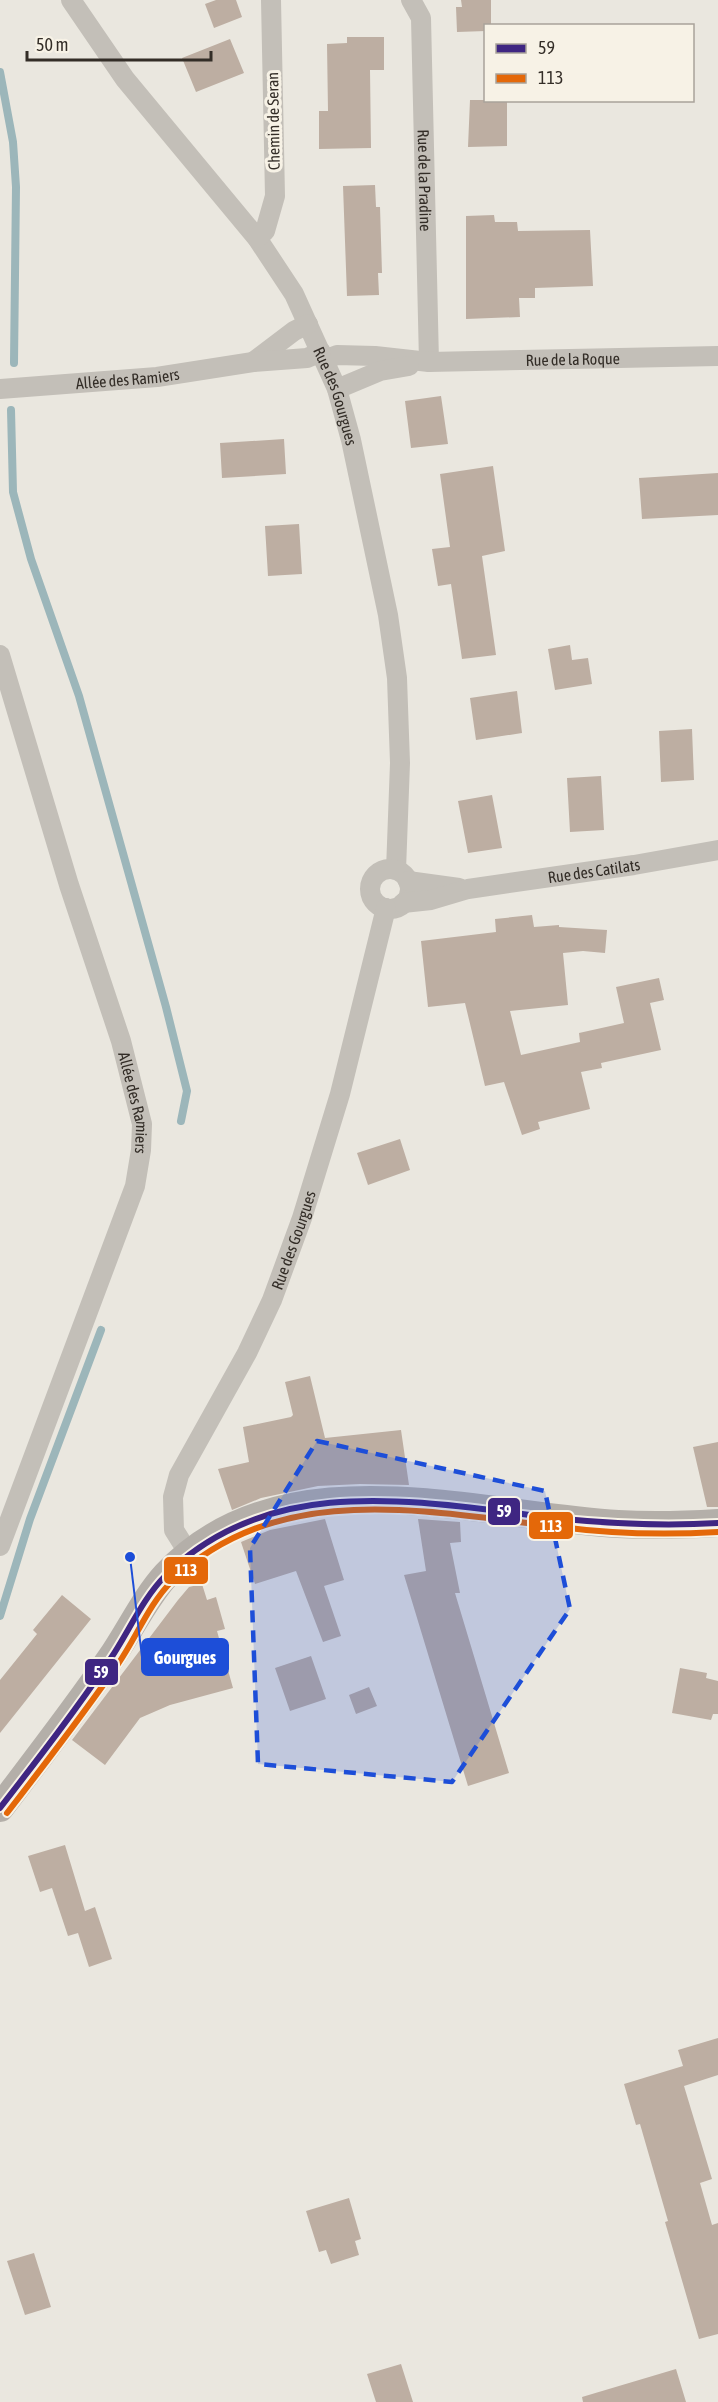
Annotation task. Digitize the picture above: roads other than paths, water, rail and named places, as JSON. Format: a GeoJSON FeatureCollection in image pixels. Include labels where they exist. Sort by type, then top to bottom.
{"type":"FeatureCollection","features":[{"type":"Feature","properties":{"kind":"main road"},"geometry":{"type":"LineString","coordinates":[[0,1808],[92,1686],[165,1576],[189,1554],[228,1528],[288,1509],[326,1502],[373,1499],[443,1503],[616,1524],[674,1526],[718,1523]]}},
{"type":"Feature","properties":{"kind":"street","name":"Rue des Gourgues"},"geometry":{"type":"LineString","coordinates":[[71,0],[125,79],[257,238],[294,294],[337,389],[351,440],[388,615],[397,678],[402,875],[408,897],[395,906],[302,1218],[272,1300],[179,1475],[173,1497],[174,1530],[189,1554]]}},
{"type":"Feature","properties":{"kind":"street","name":"Chemin de Seran"},"geometry":{"type":"LineString","coordinates":[[257,238],[265,231],[275,196],[271,0]]}},
{"type":"Feature","properties":{"kind":"street","name":"Rue de la Pradine"},"geometry":{"type":"LineString","coordinates":[[411,0],[422,18],[429,362]]}},
{"type":"Feature","properties":{"kind":"street","name":"Allée des Ramiers"},"geometry":{"type":"LineString","coordinates":[[253,362],[294,331],[308,324]]}},
{"type":"Feature","properties":{"kind":"street","name":"Rue de la Roque"},"geometry":{"type":"LineString","coordinates":[[323,356],[356,356],[429,362],[718,356]]}},
{"type":"Feature","properties":{"kind":"street","name":"Allée des Ramiers"},"geometry":{"type":"LineString","coordinates":[[0,389],[157,377],[253,362],[323,356]]}},
{"type":"Feature","properties":{"kind":"street","name":"Rue de la Roque"},"geometry":{"type":"LineString","coordinates":[[337,389],[380,371],[429,362]]}},
{"type":"Feature","properties":{"kind":"street","name":"Allée des Ramiers"},"geometry":{"type":"LineString","coordinates":[[0,655],[69,885],[121,1041],[142,1124],[141,1150],[135,1186],[0,1546]]}},
{"type":"Feature","properties":{"kind":"street","name":"Rue des Catilats"},"geometry":{"type":"LineString","coordinates":[[395,906],[431,900],[468,889],[634,865],[718,850]]}},
{"type":"Feature","properties":{"kind":"street"},"geometry":{"type":"LineString","coordinates":[[395,906],[377,904],[371,894],[370,884],[376,874],[386,869],[402,875]]}},
{"type":"Feature","properties":{"kind":"street","name":"Rue des Catilats"},"geometry":{"type":"LineString","coordinates":[[402,875],[468,889]]}},
{"type":"Feature","properties":{"kind":"waterway"},"geometry":{"type":"LineString","coordinates":[[0,72],[13,142],[16,187],[14,363]]}},
{"type":"Feature","properties":{"kind":"waterway"},"geometry":{"type":"LineString","coordinates":[[11,410],[13,492],[31,559],[79,696],[166,1007],[187,1091],[181,1121]]}},
{"type":"Feature","properties":{"kind":"waterway"},"geometry":{"type":"LineString","coordinates":[[0,1616],[30,1519],[101,1330]]}},
{"type":"Feature","properties":{"kind":"place","name":"Gourgues"},"geometry":{"type":"Point","coordinates":[130,1557]}}]}
